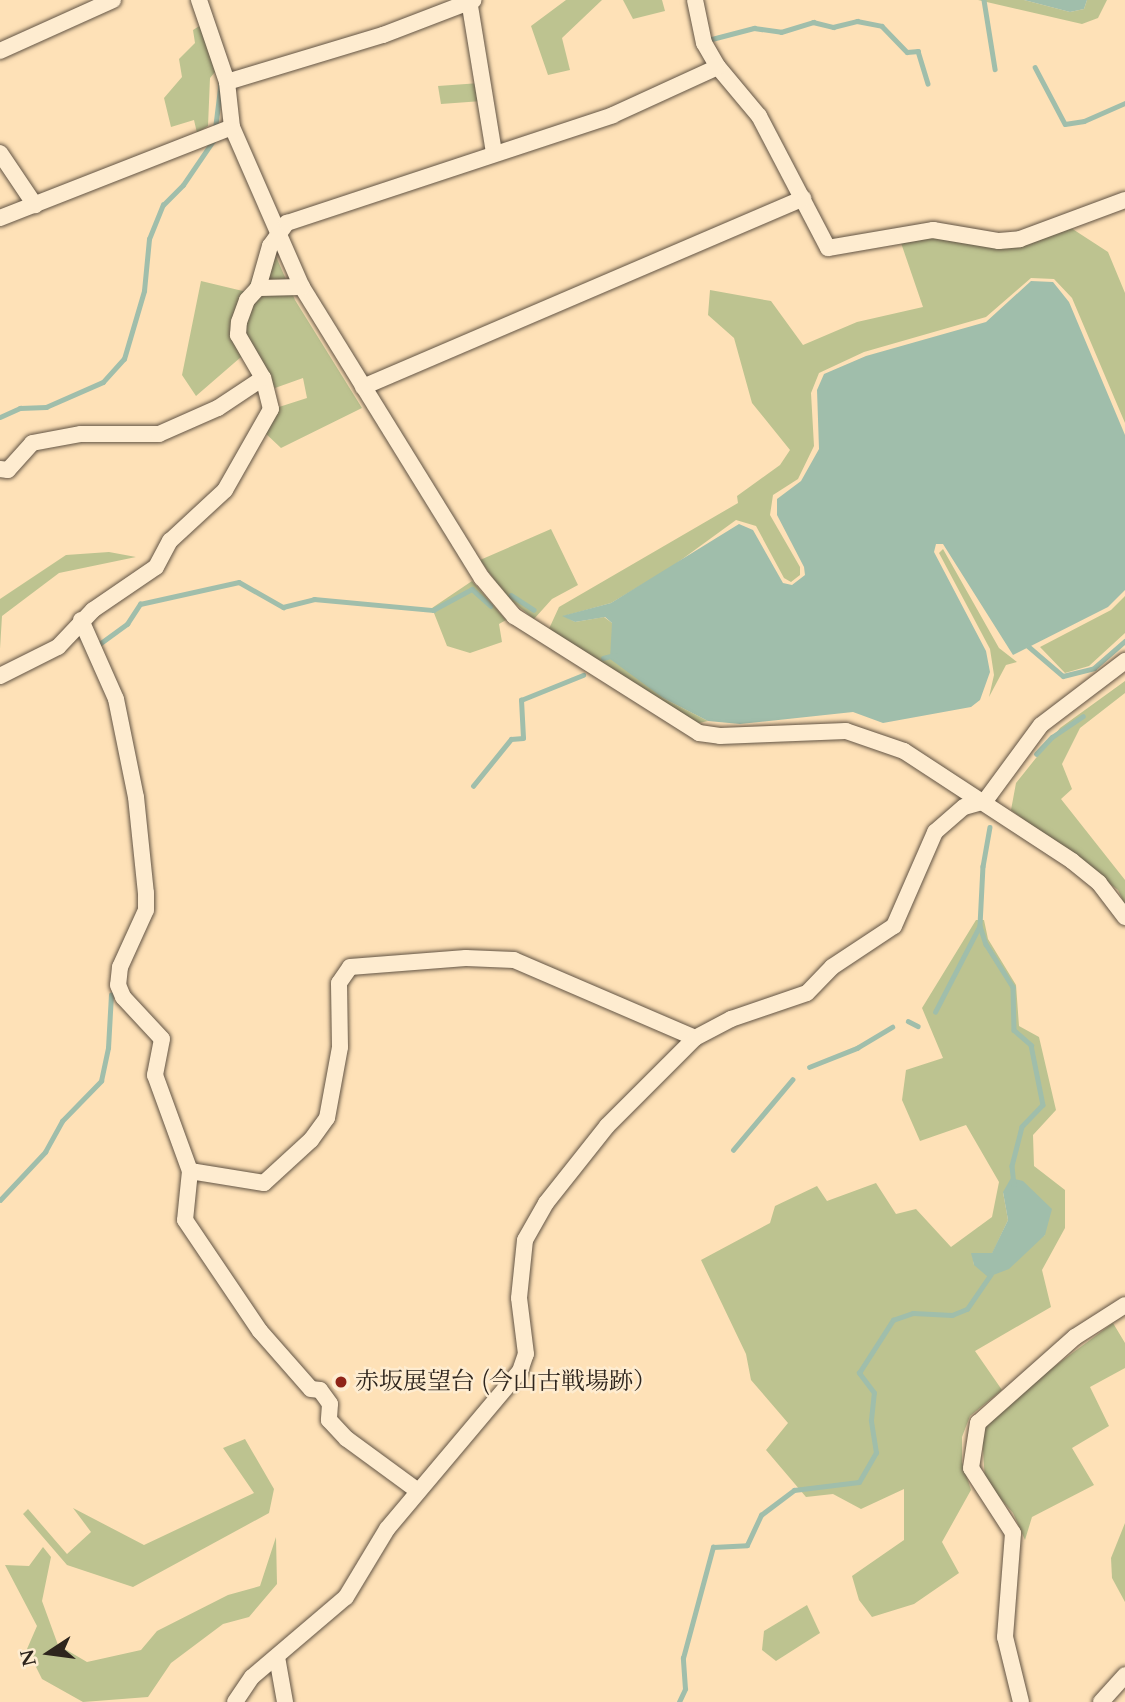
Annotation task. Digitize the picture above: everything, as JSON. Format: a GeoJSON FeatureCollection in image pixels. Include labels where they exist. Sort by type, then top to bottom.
{"type":"FeatureCollection","features":[{"type":"Feature","properties":{"kind":"street"},"geometry":{"type":"LineString","coordinates":[[0,51],[113,0]]}},
{"type":"Feature","properties":{"kind":"street"},"geometry":{"type":"LineString","coordinates":[[199,0],[225,75],[227,128],[279,233],[302,287],[482,578],[514,616],[584,664],[699,733],[720,736],[846,731],[904,751],[985,801],[1099,883],[1125,917]]}},
{"type":"Feature","properties":{"kind":"street"},"geometry":{"type":"LineString","coordinates":[[695,0],[704,43],[718,67],[759,116],[828,248],[933,230],[999,241],[1020,239],[1125,200]]}},
{"type":"Feature","properties":{"kind":"street"},"geometry":{"type":"LineString","coordinates":[[225,75],[383,35],[471,1],[494,152]]}},
{"type":"Feature","properties":{"kind":"street"},"geometry":{"type":"LineString","coordinates":[[0,676],[58,647],[81,620],[156,567],[170,541],[225,490],[271,409],[263,378],[238,335],[247,300],[258,288],[270,247],[287,223],[494,152],[613,115],[718,67]]}},
{"type":"Feature","properties":{"kind":"street"},"geometry":{"type":"LineString","coordinates":[[0,218],[227,128]]}},
{"type":"Feature","properties":{"kind":"street"},"geometry":{"type":"LineString","coordinates":[[0,153],[35,205]]}},
{"type":"Feature","properties":{"kind":"street"},"geometry":{"type":"LineString","coordinates":[[363,387],[803,198]]}},
{"type":"Feature","properties":{"kind":"street"},"geometry":{"type":"LineString","coordinates":[[258,288],[302,287]]}},
{"type":"Feature","properties":{"kind":"street"},"geometry":{"type":"LineString","coordinates":[[0,469],[8,470],[32,443],[81,434],[146,438],[159,434],[218,408],[263,378]]}},
{"type":"Feature","properties":{"kind":"street"},"geometry":{"type":"LineString","coordinates":[[81,620],[116,699],[136,797],[145,880],[146,910],[120,967],[118,985],[123,997],[162,1040],[155,1075],[190,1171],[185,1220],[260,1331],[310,1389],[320,1390],[330,1404],[329,1420],[347,1439],[418,1491]]}},
{"type":"Feature","properties":{"kind":"street"},"geometry":{"type":"LineString","coordinates":[[235,1702],[252,1676],[345,1597],[387,1528],[520,1371],[526,1354],[519,1268],[525,1240],[546,1203],[607,1126],[695,1038],[731,1019],[807,993],[832,967],[894,926],[908,902],[928,842],[964,807],[985,801],[1041,725],[1125,661]]}},
{"type":"Feature","properties":{"kind":"street"},"geometry":{"type":"LineString","coordinates":[[190,1171],[264,1183],[311,1140],[327,1118],[340,1047],[339,983],[351,967],[466,958],[514,961],[695,1038]]}},
{"type":"Feature","properties":{"kind":"street"},"geometry":{"type":"LineString","coordinates":[[1021,1702],[1005,1637],[1013,1534],[971,1468],[978,1423],[1075,1337],[1125,1305]]}},
{"type":"Feature","properties":{"kind":"street"},"geometry":{"type":"LineString","coordinates":[[277,1657],[285,1702]]}},
{"type":"Feature","properties":{"kind":"street"},"geometry":{"type":"LineString","coordinates":[[1101,1702],[1125,1675]]}},
{"type":"Feature","properties":{"kind":"green space"},"geometry":{"type":"Polygon","coordinates":[[[566,0],[602,0],[562,38],[570,70],[548,75],[531,26],[566,0]]]}},
{"type":"Feature","properties":{"kind":"green space"},"geometry":{"type":"Polygon","coordinates":[[[623,0],[662,0],[665,11],[633,19],[623,0]]]}},
{"type":"Feature","properties":{"kind":"green space"},"geometry":{"type":"Polygon","coordinates":[[[978,0],[1024,0],[1070,12],[1084,9],[1087,0],[1107,0],[1098,18],[1082,24],[978,0]]]}},
{"type":"Feature","properties":{"kind":"green space"},"geometry":{"type":"Polygon","coordinates":[[[201,25],[215,72],[210,78],[208,126],[197,133],[194,120],[171,127],[164,98],[182,77],[179,59],[195,43],[193,30],[201,25]]]}},
{"type":"Feature","properties":{"kind":"green space"},"geometry":{"type":"Polygon","coordinates":[[[480,83],[482,101],[441,104],[438,86],[480,83]]]}},
{"type":"Feature","properties":{"kind":"green space"},"geometry":{"type":"Polygon","coordinates":[[[1068,226],[1108,252],[1125,293],[1125,423],[1072,298],[1054,279],[1031,278],[986,317],[864,352],[819,373],[811,393],[814,446],[798,479],[773,495],[770,515],[800,567],[800,575],[791,582],[784,578],[756,526],[736,520],[670,568],[611,603],[564,616],[575,622],[604,617],[612,623],[613,650],[663,698],[708,721],[695,724],[548,631],[559,607],[738,503],[737,496],[780,465],[790,450],[752,403],[734,338],[708,315],[710,290],[771,301],[803,345],[857,322],[923,307],[900,240],[935,234],[1007,247],[1068,226]]]}},
{"type":"Feature","properties":{"kind":"green space"},"geometry":{"type":"Polygon","coordinates":[[[267,236],[295,300],[362,408],[281,448],[263,431],[279,407],[307,398],[303,378],[275,388],[264,369],[241,357],[196,396],[182,375],[201,281],[247,292],[267,236]]]}},
{"type":"Feature","properties":{"kind":"green space"},"geometry":{"type":"Polygon","coordinates":[[[551,529],[578,585],[552,599],[534,619],[506,596],[480,560],[551,529]]]}},
{"type":"Feature","properties":{"kind":"green space"},"geometry":{"type":"Polygon","coordinates":[[[943,549],[999,648],[1017,662],[1006,665],[989,697],[994,675],[990,649],[939,553],[943,549]]]}},
{"type":"Feature","properties":{"kind":"green space"},"geometry":{"type":"Polygon","coordinates":[[[109,552],[136,557],[59,573],[2,616],[0,649],[0,599],[66,555],[109,552]]]}},
{"type":"Feature","properties":{"kind":"green space"},"geometry":{"type":"Polygon","coordinates":[[[472,581],[506,620],[499,624],[502,642],[470,653],[447,646],[432,608],[472,581]]]}},
{"type":"Feature","properties":{"kind":"green space"},"geometry":{"type":"Polygon","coordinates":[[[1125,596],[1125,633],[1089,666],[1065,673],[1040,647],[1111,610],[1125,596]]]}},
{"type":"Feature","properties":{"kind":"green space"},"geometry":{"type":"Polygon","coordinates":[[[1125,681],[1125,693],[1080,728],[1062,764],[1072,789],[1061,799],[1125,880],[1125,905],[1118,890],[1011,810],[1016,783],[1060,728],[1125,681]]]}},
{"type":"Feature","properties":{"kind":"green space"},"geometry":{"type":"Polygon","coordinates":[[[976,920],[984,920],[988,939],[1016,985],[1019,1026],[1039,1037],[1056,1110],[1033,1135],[1034,1166],[1065,1190],[1065,1228],[1042,1270],[1051,1307],[975,1351],[1002,1390],[970,1416],[962,1437],[962,1462],[971,1490],[942,1542],[959,1573],[914,1604],[872,1617],[859,1600],[852,1576],[904,1540],[904,1489],[861,1509],[833,1494],[806,1497],[766,1450],[788,1423],[751,1380],[746,1354],[701,1260],[770,1223],[775,1206],[817,1186],[827,1201],[876,1183],[896,1214],[916,1209],[951,1247],[992,1217],[999,1182],[966,1125],[920,1141],[902,1100],[906,1070],[943,1058],[922,1008],[976,920]],[[1003,1192],[1008,1220],[992,1254],[972,1253],[974,1265],[1045,1235],[1003,1192]]]}},
{"type":"Feature","properties":{"kind":"green space"},"geometry":{"type":"Polygon","coordinates":[[[1113,1323],[1125,1343],[1125,1368],[1090,1387],[1109,1426],[1072,1448],[1094,1485],[1032,1517],[1025,1540],[1013,1513],[985,1481],[982,1434],[998,1408],[1113,1323]]]}},
{"type":"Feature","properties":{"kind":"green space"},"geometry":{"type":"Polygon","coordinates":[[[245,1439],[274,1489],[269,1513],[133,1587],[67,1565],[23,1514],[28,1509],[67,1554],[91,1532],[73,1508],[144,1545],[254,1493],[223,1448],[245,1439]]]}},
{"type":"Feature","properties":{"kind":"green space"},"geometry":{"type":"Polygon","coordinates":[[[1125,1523],[1125,1602],[1112,1578],[1111,1558],[1125,1523]]]}},
{"type":"Feature","properties":{"kind":"green space"},"geometry":{"type":"Polygon","coordinates":[[[276,1537],[277,1584],[249,1617],[223,1624],[171,1663],[148,1697],[83,1702],[42,1679],[27,1649],[37,1626],[5,1565],[29,1566],[43,1547],[51,1557],[42,1601],[58,1645],[87,1662],[141,1650],[157,1631],[228,1595],[260,1586],[276,1537]]]}},
{"type":"Feature","properties":{"kind":"green space"},"geometry":{"type":"Polygon","coordinates":[[[807,1605],[820,1633],[776,1661],[762,1650],[764,1631],[807,1605]]]}},
{"type":"Feature","properties":{"kind":"shaded area"},"geometry":{"type":"Polygon","coordinates":[[[1024,0],[1087,0],[1084,9],[1070,12],[1024,0]]]}},
{"type":"Feature","properties":{"kind":"shaded area"},"geometry":{"type":"Polygon","coordinates":[[[1031,281],[1053,282],[1069,302],[1125,435],[1125,590],[1108,607],[1013,655],[943,544],[936,544],[934,552],[986,651],[990,672],[980,700],[971,707],[883,723],[853,712],[740,724],[708,721],[663,698],[610,659],[612,623],[605,617],[575,622],[562,616],[611,603],[739,524],[753,530],[783,583],[792,585],[805,575],[804,567],[777,515],[777,499],[801,481],[819,449],[817,390],[824,374],[866,356],[986,322],[1031,281]]]}},
{"type":"Feature","properties":{"kind":"shaded area"},"geometry":{"type":"Polygon","coordinates":[[[1011,1178],[1023,1181],[1052,1209],[1045,1235],[1009,1269],[988,1277],[974,1265],[971,1253],[992,1253],[1008,1220],[1003,1192],[1011,1178]]]}},
{"type":"Feature","properties":{"kind":"waterway"},"geometry":{"type":"LineString","coordinates":[[984,0],[995,69]]}},
{"type":"Feature","properties":{"kind":"waterway"},"geometry":{"type":"LineString","coordinates":[[708,40],[754,28],[781,32],[813,22],[833,27],[857,21],[882,26],[907,52],[918,51],[928,84]]}},
{"type":"Feature","properties":{"kind":"waterway"},"geometry":{"type":"LineString","coordinates":[[1035,67],[1065,124],[1084,121],[1125,103]]}},
{"type":"Feature","properties":{"kind":"waterway"},"geometry":{"type":"LineString","coordinates":[[215,129],[221,80]]}},
{"type":"Feature","properties":{"kind":"waterway"},"geometry":{"type":"LineString","coordinates":[[0,417],[20,408],[46,407],[103,382],[124,359],[144,291],[149,239],[163,205],[183,185],[215,138]]}},
{"type":"Feature","properties":{"kind":"waterway"},"geometry":{"type":"LineString","coordinates":[[98,645],[127,624],[140,604],[239,582],[283,607],[314,599],[433,610],[472,589],[491,606]]}},
{"type":"Feature","properties":{"kind":"waterway"},"geometry":{"type":"LineString","coordinates":[[511,595],[534,610]]}},
{"type":"Feature","properties":{"kind":"waterway"},"geometry":{"type":"LineString","coordinates":[[1028,646],[1063,676],[1094,668],[1125,641]]}},
{"type":"Feature","properties":{"kind":"waterway"},"geometry":{"type":"LineString","coordinates":[[603,658],[615,655]]}},
{"type":"Feature","properties":{"kind":"waterway"},"geometry":{"type":"LineString","coordinates":[[473,786],[511,739],[523,738],[521,700],[583,675]]}},
{"type":"Feature","properties":{"kind":"waterway"},"geometry":{"type":"LineString","coordinates":[[1036,754],[1052,737],[1083,716]]}},
{"type":"Feature","properties":{"kind":"waterway"},"geometry":{"type":"LineString","coordinates":[[990,827],[983,866],[980,926],[986,944],[1013,987],[1014,1030],[1031,1045],[1043,1105],[1022,1127],[1012,1166],[1014,1184]]}},
{"type":"Feature","properties":{"kind":"waterway"},"geometry":{"type":"LineString","coordinates":[[935,1012],[979,927]]}},
{"type":"Feature","properties":{"kind":"waterway"},"geometry":{"type":"LineString","coordinates":[[0,1200],[45,1152],[62,1121],[101,1081],[108,1048],[111,995]]}},
{"type":"Feature","properties":{"kind":"waterway"},"geometry":{"type":"LineString","coordinates":[[908,1021],[918,1026]]}},
{"type":"Feature","properties":{"kind":"waterway"},"geometry":{"type":"LineString","coordinates":[[809,1067],[857,1048],[892,1027]]}},
{"type":"Feature","properties":{"kind":"waterway"},"geometry":{"type":"LineString","coordinates":[[733,1150],[792,1080]]}},
{"type":"Feature","properties":{"kind":"waterway"},"geometry":{"type":"LineString","coordinates":[[679,1702],[685,1689],[683,1658],[713,1547],[747,1545],[761,1515],[794,1490],[859,1482],[876,1453],[871,1420],[874,1393],[859,1373],[893,1320],[913,1313],[952,1315],[967,1309],[991,1274]]}},
{"type":"Feature","properties":{"kind":"place","name":"赤坂展望台 (今山古戦場跡）"},"geometry":{"type":"Point","coordinates":[341,1382]}}]}
